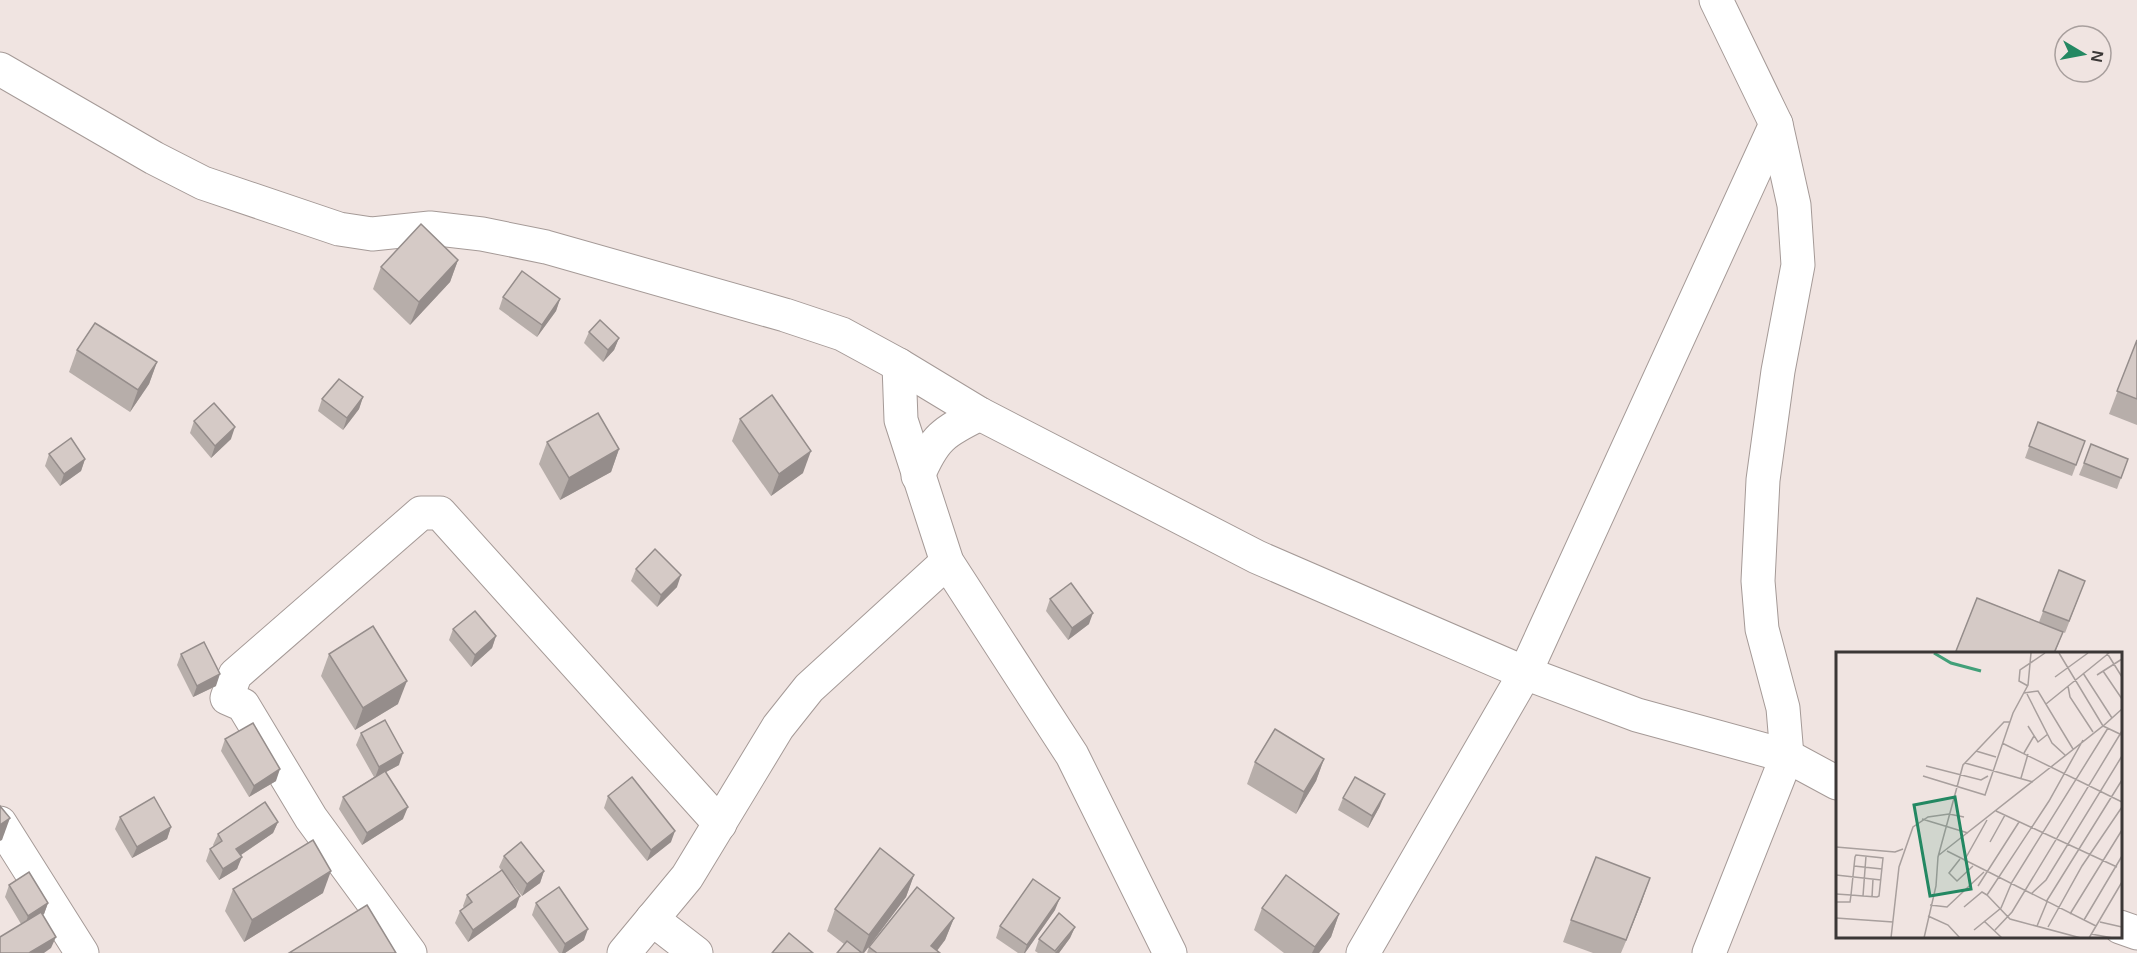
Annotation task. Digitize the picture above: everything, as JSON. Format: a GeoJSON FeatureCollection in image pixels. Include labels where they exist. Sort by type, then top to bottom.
{"type":"FeatureCollection","features":[{"type":"Feature","properties":{"kind":"street"},"geometry":{"type":"LineString","coordinates":[[1709,953],[1787,756],[1783,708],[1762,629],[1758,581],[1764,469],[1778,371],[1798,265],[1794,206],[1776,124],[1716,0]]}},
{"type":"Feature","properties":{"kind":"street"},"geometry":{"type":"LineString","coordinates":[[0,69],[154,158],[203,183],[339,230],[372,234],[430,228],[482,234],[546,247],[785,315],[842,334],[980,414],[1257,557],[1525,673],[1637,715],[1787,756],[1836,782]]}},
{"type":"Feature","properties":{"kind":"street"},"geometry":{"type":"LineString","coordinates":[[1363,953],[1525,673],[1776,124]]}},
{"type":"Feature","properties":{"kind":"street"},"geometry":{"type":"LineString","coordinates":[[899,365],[901,420],[947,562],[1072,755],[1170,953]]}},
{"type":"Feature","properties":{"kind":"street"},"geometry":{"type":"LineString","coordinates":[[918,476],[926,455],[941,435],[980,414]]}},
{"type":"Feature","properties":{"kind":"street"},"geometry":{"type":"LineString","coordinates":[[410,953],[311,818],[243,705],[227,698],[235,675],[421,513],[440,513],[720,824]]}},
{"type":"Feature","properties":{"kind":"street"},"geometry":{"type":"LineString","coordinates":[[624,953],[687,877],[778,727],[809,688],[947,562]]}},
{"type":"Feature","properties":{"kind":"street"},"geometry":{"type":"LineString","coordinates":[[0,823],[82,953]]}},
{"type":"Feature","properties":{"kind":"street"},"geometry":{"type":"LineString","coordinates":[[652,919],[696,953]]}},
{"type":"Feature","properties":{"kind":"street"},"geometry":{"type":"LineString","coordinates":[[2122,927],[2137,933]]}},
{"type":"Feature","properties":{"kind":"building"},"geometry":{"type":"Polygon","coordinates":[[[421,224],[458,260],[419,302],[381,267],[421,224]]]}},
{"type":"Feature","properties":{"kind":"building"},"geometry":{"type":"Polygon","coordinates":[[[522,271],[560,299],[542,325],[503,297],[522,271]]]}},
{"type":"Feature","properties":{"kind":"building"},"geometry":{"type":"Polygon","coordinates":[[[600,320],[619,338],[608,350],[589,332],[600,320]]]}},
{"type":"Feature","properties":{"kind":"building"},"geometry":{"type":"Polygon","coordinates":[[[95,323],[157,362],[138,390],[77,350],[95,323]]]}},
{"type":"Feature","properties":{"kind":"building"},"geometry":{"type":"Polygon","coordinates":[[[2137,340],[2137,399],[2117,391],[2137,340]]]}},
{"type":"Feature","properties":{"kind":"building"},"geometry":{"type":"Polygon","coordinates":[[[339,379],[363,397],[347,418],[322,399],[339,379]]]}},
{"type":"Feature","properties":{"kind":"building"},"geometry":{"type":"Polygon","coordinates":[[[772,395],[811,451],[779,474],[740,419],[772,395]]]}},
{"type":"Feature","properties":{"kind":"building"},"geometry":{"type":"Polygon","coordinates":[[[214,403],[235,427],[215,446],[194,421],[214,403]]]}},
{"type":"Feature","properties":{"kind":"building"},"geometry":{"type":"Polygon","coordinates":[[[598,413],[619,449],[569,478],[547,442],[598,413]]]}},
{"type":"Feature","properties":{"kind":"building"},"geometry":{"type":"Polygon","coordinates":[[[2038,422],[2085,441],[2076,465],[2029,446],[2038,422]]]}},
{"type":"Feature","properties":{"kind":"building"},"geometry":{"type":"Polygon","coordinates":[[[71,438],[85,459],[64,474],[49,454],[71,438]]]}},
{"type":"Feature","properties":{"kind":"building"},"geometry":{"type":"Polygon","coordinates":[[[2091,444],[2128,459],[2121,478],[2084,463],[2091,444]]]}},
{"type":"Feature","properties":{"kind":"building"},"geometry":{"type":"Polygon","coordinates":[[[655,549],[681,575],[661,595],[636,569],[655,549]]]}},
{"type":"Feature","properties":{"kind":"building"},"geometry":{"type":"Polygon","coordinates":[[[2059,570],[2085,581],[2069,621],[2043,611],[2059,570]]]}},
{"type":"Feature","properties":{"kind":"building"},"geometry":{"type":"Polygon","coordinates":[[[1071,583],[1093,613],[1072,628],[1050,599],[1071,583]]]}},
{"type":"Feature","properties":{"kind":"building"},"geometry":{"type":"Polygon","coordinates":[[[1977,598],[2063,632],[2054,652],[1956,651],[1977,598]]]}},
{"type":"Feature","properties":{"kind":"building"},"geometry":{"type":"Polygon","coordinates":[[[475,611],[496,636],[475,655],[453,629],[475,611]]]}},
{"type":"Feature","properties":{"kind":"building"},"geometry":{"type":"Polygon","coordinates":[[[373,626],[407,681],[363,708],[329,654],[373,626]]]}},
{"type":"Feature","properties":{"kind":"building"},"geometry":{"type":"Polygon","coordinates":[[[204,642],[220,674],[197,686],[181,654],[204,642]]]}},
{"type":"Feature","properties":{"kind":"building"},"geometry":{"type":"Polygon","coordinates":[[[385,720],[403,753],[379,767],[361,733],[385,720]]]}},
{"type":"Feature","properties":{"kind":"building"},"geometry":{"type":"Polygon","coordinates":[[[253,723],[280,769],[254,786],[225,739],[253,723]]]}},
{"type":"Feature","properties":{"kind":"building"},"geometry":{"type":"Polygon","coordinates":[[[1275,729],[1324,759],[1304,792],[1255,762],[1275,729]]]}},
{"type":"Feature","properties":{"kind":"building"},"geometry":{"type":"Polygon","coordinates":[[[385,771],[408,807],[367,833],[343,797],[385,771]]]}},
{"type":"Feature","properties":{"kind":"building"},"geometry":{"type":"Polygon","coordinates":[[[632,777],[675,831],[651,850],[608,796],[632,777]]]}},
{"type":"Feature","properties":{"kind":"building"},"geometry":{"type":"Polygon","coordinates":[[[1355,777],[1385,794],[1372,816],[1343,798],[1355,777]]]}},
{"type":"Feature","properties":{"kind":"building"},"geometry":{"type":"Polygon","coordinates":[[[154,797],[171,827],[137,847],[120,817],[154,797]]]}},
{"type":"Feature","properties":{"kind":"building"},"geometry":{"type":"Polygon","coordinates":[[[265,802],[278,822],[236,849],[242,857],[223,869],[210,849],[222,841],[218,834],[265,802]]]}},
{"type":"Feature","properties":{"kind":"building"},"geometry":{"type":"Polygon","coordinates":[[[0,806],[10,818],[0,825],[0,806]]]}},
{"type":"Feature","properties":{"kind":"building"},"geometry":{"type":"Polygon","coordinates":[[[313,840],[331,871],[252,920],[233,889],[313,840]]]}},
{"type":"Feature","properties":{"kind":"building"},"geometry":{"type":"Polygon","coordinates":[[[521,842],[544,871],[527,884],[504,856],[521,842]]]}},
{"type":"Feature","properties":{"kind":"building"},"geometry":{"type":"Polygon","coordinates":[[[880,848],[914,875],[869,935],[835,909],[880,848]]]}},
{"type":"Feature","properties":{"kind":"building"},"geometry":{"type":"Polygon","coordinates":[[[1596,857],[1650,878],[1626,940],[1571,920],[1596,857]]]}},
{"type":"Feature","properties":{"kind":"building"},"geometry":{"type":"Polygon","coordinates":[[[502,870],[520,896],[473,930],[460,911],[472,902],[467,895],[502,870]]]}},
{"type":"Feature","properties":{"kind":"building"},"geometry":{"type":"Polygon","coordinates":[[[29,872],[48,903],[28,916],[9,885],[29,872]]]}},
{"type":"Feature","properties":{"kind":"building"},"geometry":{"type":"Polygon","coordinates":[[[1286,875],[1339,914],[1315,947],[1262,908],[1286,875]]]}},
{"type":"Feature","properties":{"kind":"building"},"geometry":{"type":"Polygon","coordinates":[[[1033,879],[1060,898],[1027,945],[1000,926],[1033,879]]]}},
{"type":"Feature","properties":{"kind":"building"},"geometry":{"type":"Polygon","coordinates":[[[559,887],[588,929],[565,944],[536,903],[559,887]]]}},
{"type":"Feature","properties":{"kind":"building"},"geometry":{"type":"Polygon","coordinates":[[[917,887],[954,918],[931,946],[940,953],[877,953],[869,947],[917,887]]]}},
{"type":"Feature","properties":{"kind":"building"},"geometry":{"type":"Polygon","coordinates":[[[367,905],[396,953],[289,953],[367,905]]]}},
{"type":"Feature","properties":{"kind":"building"},"geometry":{"type":"Polygon","coordinates":[[[41,912],[56,937],[29,953],[0,953],[0,937],[41,912]]]}},
{"type":"Feature","properties":{"kind":"building"},"geometry":{"type":"Polygon","coordinates":[[[1059,913],[1075,927],[1055,951],[1039,939],[1059,913]]]}},
{"type":"Feature","properties":{"kind":"building"},"geometry":{"type":"Polygon","coordinates":[[[789,933],[813,953],[772,953],[789,933]]]}},
{"type":"Feature","properties":{"kind":"building"},"geometry":{"type":"Polygon","coordinates":[[[847,941],[862,953],[837,953],[847,941]]]}}]}
